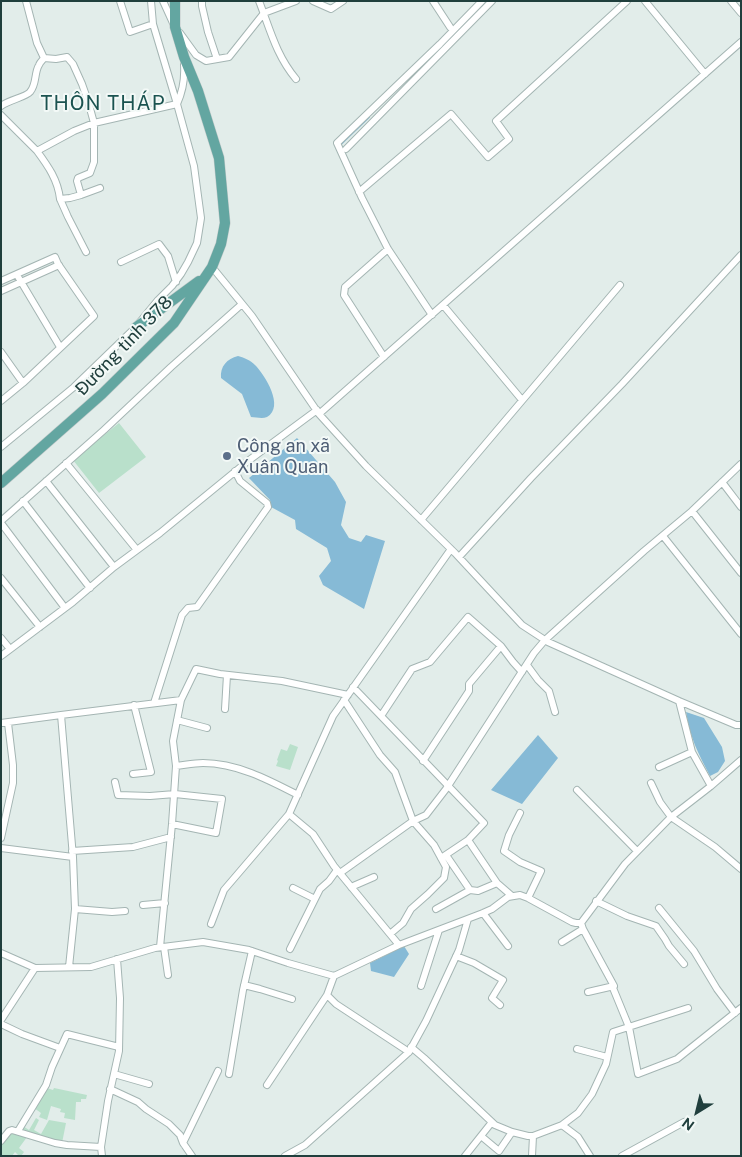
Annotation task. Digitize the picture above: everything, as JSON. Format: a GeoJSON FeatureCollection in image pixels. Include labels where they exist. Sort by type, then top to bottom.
{"type":"FeatureCollection","features":[{"type":"Feature","properties":{"kind":"main road","name":"Đường tỉnh 378"},"geometry":{"type":"LineString","coordinates":[[1,483],[102,394],[174,323],[212,267],[221,244],[225,223],[219,158],[175,27],[175,1]]}},
{"type":"Feature","properties":{"kind":"main road"},"geometry":{"type":"LineString","coordinates":[[135,328],[206,276]]}},
{"type":"Feature","properties":{"kind":"street"},"geometry":{"type":"LineString","coordinates":[[26,1],[37,43],[44,58]]}},
{"type":"Feature","properties":{"kind":"street"},"geometry":{"type":"LineString","coordinates":[[120,1],[130,32],[153,24]]}},
{"type":"Feature","properties":{"kind":"street"},"geometry":{"type":"LineString","coordinates":[[1,447],[74,387],[135,328],[176,282],[197,243],[201,218],[194,166],[153,24],[151,1]]}},
{"type":"Feature","properties":{"kind":"street"},"geometry":{"type":"LineString","coordinates":[[163,1],[175,27],[196,55],[206,61],[229,57],[264,13],[296,1]]}},
{"type":"Feature","properties":{"kind":"street"},"geometry":{"type":"LineString","coordinates":[[202,1],[208,32],[217,59]]}},
{"type":"Feature","properties":{"kind":"street"},"geometry":{"type":"LineString","coordinates":[[259,1],[273,39],[286,66],[296,79]]}},
{"type":"Feature","properties":{"kind":"street"},"geometry":{"type":"LineString","coordinates":[[313,1],[331,9],[343,1]]}},
{"type":"Feature","properties":{"kind":"street"},"geometry":{"type":"LineString","coordinates":[[433,1],[450,27]]}},
{"type":"Feature","properties":{"kind":"street"},"geometry":{"type":"LineString","coordinates":[[432,315],[388,249],[358,192],[337,143],[482,1]]}},
{"type":"Feature","properties":{"kind":"street"},"geometry":{"type":"LineString","coordinates":[[346,149],[492,1]]}},
{"type":"Feature","properties":{"kind":"street"},"geometry":{"type":"LineString","coordinates":[[358,192],[451,114],[488,157],[509,139],[496,121],[628,1]]}},
{"type":"Feature","properties":{"kind":"street"},"geometry":{"type":"LineString","coordinates":[[645,1],[705,74]]}},
{"type":"Feature","properties":{"kind":"street"},"geometry":{"type":"LineString","coordinates":[[731,1],[741,13]]}},
{"type":"Feature","properties":{"kind":"street"},"geometry":{"type":"LineString","coordinates":[[1,656],[65,608],[235,471],[318,412],[384,357],[741,42]]}},
{"type":"Feature","properties":{"kind":"street"},"geometry":{"type":"LineString","coordinates":[[44,58],[56,59],[67,57],[73,64],[88,101],[94,122],[94,162],[90,173],[78,178],[77,181],[81,195]]}},
{"type":"Feature","properties":{"kind":"street"},"geometry":{"type":"LineString","coordinates":[[177,104],[185,79],[184,57]]}},
{"type":"Feature","properties":{"kind":"street"},"geometry":{"type":"LineString","coordinates":[[1,106],[26,95],[32,90],[36,82],[39,65],[44,58]]}},
{"type":"Feature","properties":{"kind":"street"},"geometry":{"type":"LineString","coordinates":[[37,151],[94,122],[177,104]]}},
{"type":"Feature","properties":{"kind":"street"},"geometry":{"type":"LineString","coordinates":[[1,115],[37,151],[50,168],[59,188],[63,207],[86,252]]}},
{"type":"Feature","properties":{"kind":"street"},"geometry":{"type":"LineString","coordinates":[[60,198],[70,198],[100,188]]}},
{"type":"Feature","properties":{"kind":"street"},"geometry":{"type":"LineString","coordinates":[[122,262],[159,244],[168,256],[176,282]]}},
{"type":"Feature","properties":{"kind":"street"},"geometry":{"type":"LineString","coordinates":[[384,357],[344,296],[345,287],[388,249]]}},
{"type":"Feature","properties":{"kind":"street"},"geometry":{"type":"LineString","coordinates":[[459,557],[741,255]]}},
{"type":"Feature","properties":{"kind":"street"},"geometry":{"type":"LineString","coordinates":[[1,281],[55,257],[94,316],[23,383],[1,401]]}},
{"type":"Feature","properties":{"kind":"street"},"geometry":{"type":"LineString","coordinates":[[1,291],[59,265]]}},
{"type":"Feature","properties":{"kind":"street"},"geometry":{"type":"LineString","coordinates":[[212,267],[242,304],[318,412],[366,466],[451,548],[522,625],[545,640],[679,701],[736,725],[741,725]]}},
{"type":"Feature","properties":{"kind":"street"},"geometry":{"type":"LineString","coordinates":[[17,275],[60,347]]}},
{"type":"Feature","properties":{"kind":"street"},"geometry":{"type":"LineString","coordinates":[[421,520],[620,285]]}},
{"type":"Feature","properties":{"kind":"street"},"geometry":{"type":"LineString","coordinates":[[65,608],[1,522],[242,304]]}},
{"type":"Feature","properties":{"kind":"street"},"geometry":{"type":"LineString","coordinates":[[443,304],[522,400]]}},
{"type":"Feature","properties":{"kind":"street"},"geometry":{"type":"LineString","coordinates":[[1,352],[23,383]]}},
{"type":"Feature","properties":{"kind":"street"},"geometry":{"type":"LineString","coordinates":[[66,463],[137,550]]}},
{"type":"Feature","properties":{"kind":"street"},"geometry":{"type":"LineString","coordinates":[[290,948],[320,889],[338,872],[394,836],[413,821],[426,815],[545,640],[644,551],[664,536],[741,464]]}},
{"type":"Feature","properties":{"kind":"street"},"geometry":{"type":"LineString","coordinates":[[154,703],[182,615],[188,608],[197,608],[268,507],[267,503],[240,481],[235,471]]}},
{"type":"Feature","properties":{"kind":"street"},"geometry":{"type":"LineString","coordinates":[[46,481],[114,568]]}},
{"type":"Feature","properties":{"kind":"street"},"geometry":{"type":"LineString","coordinates":[[722,482],[741,507]]}},
{"type":"Feature","properties":{"kind":"street"},"geometry":{"type":"LineString","coordinates":[[23,501],[90,588]]}},
{"type":"Feature","properties":{"kind":"street"},"geometry":{"type":"LineString","coordinates":[[692,510],[741,573]]}},
{"type":"Feature","properties":{"kind":"street"},"geometry":{"type":"LineString","coordinates":[[664,536],[741,634]]}},
{"type":"Feature","properties":{"kind":"street"},"geometry":{"type":"LineString","coordinates":[[211,924],[224,890],[289,814],[333,716],[451,548]]}},
{"type":"Feature","properties":{"kind":"street"},"geometry":{"type":"LineString","coordinates":[[1,578],[40,627]]}},
{"type":"Feature","properties":{"kind":"street"},"geometry":{"type":"LineString","coordinates":[[381,716],[412,669],[430,662],[468,617],[501,646],[522,672]]}},
{"type":"Feature","properties":{"kind":"street"},"geometry":{"type":"LineString","coordinates":[[1,638],[10,649]]}},
{"type":"Feature","properties":{"kind":"street"},"geometry":{"type":"LineString","coordinates":[[423,761],[469,691],[469,684],[501,646]]}},
{"type":"Feature","properties":{"kind":"street"},"geometry":{"type":"LineString","coordinates":[[527,665],[549,691],[555,712]]}},
{"type":"Feature","properties":{"kind":"street"},"geometry":{"type":"LineString","coordinates":[[168,974],[162,947],[175,794],[176,766],[173,741],[180,700],[196,668],[227,675],[282,680],[346,698],[380,755],[395,772],[413,821],[470,890]]}},
{"type":"Feature","properties":{"kind":"street"},"geometry":{"type":"LineString","coordinates":[[225,709],[227,675]]}},
{"type":"Feature","properties":{"kind":"street"},"geometry":{"type":"LineString","coordinates":[[353,687],[484,823],[468,840],[444,857]]}},
{"type":"Feature","properties":{"kind":"street"},"geometry":{"type":"LineString","coordinates":[[1,838],[13,783],[13,765],[4,723],[180,700]]}},
{"type":"Feature","properties":{"kind":"street"},"geometry":{"type":"LineString","coordinates":[[679,701],[692,752],[711,786]]}},
{"type":"Feature","properties":{"kind":"street"},"geometry":{"type":"LineString","coordinates":[[133,774],[151,772],[134,705]]}},
{"type":"Feature","properties":{"kind":"street"},"geometry":{"type":"LineString","coordinates":[[61,715],[73,854],[74,909],[69,967]]}},
{"type":"Feature","properties":{"kind":"street"},"geometry":{"type":"LineString","coordinates":[[177,720],[207,728]]}},
{"type":"Feature","properties":{"kind":"street"},"geometry":{"type":"LineString","coordinates":[[659,767],[692,752]]}},
{"type":"Feature","properties":{"kind":"street"},"geometry":{"type":"LineString","coordinates":[[562,942],[582,926],[596,901],[625,864],[671,817],[740,761]]}},
{"type":"Feature","properties":{"kind":"street"},"geometry":{"type":"LineString","coordinates":[[176,766],[203,763],[234,768],[266,778],[298,795]]}},
{"type":"Feature","properties":{"kind":"street"},"geometry":{"type":"LineString","coordinates":[[115,782],[118,795],[150,796],[175,794],[222,799],[216,833],[172,824]]}},
{"type":"Feature","properties":{"kind":"street"},"geometry":{"type":"LineString","coordinates":[[650,783],[671,817],[715,847],[741,868]]}},
{"type":"Feature","properties":{"kind":"street"},"geometry":{"type":"LineString","coordinates":[[577,790],[638,851]]}},
{"type":"Feature","properties":{"kind":"street"},"geometry":{"type":"LineString","coordinates":[[520,813],[509,835],[504,851],[520,862],[541,871],[528,898]]}},
{"type":"Feature","properties":{"kind":"street"},"geometry":{"type":"LineString","coordinates":[[289,814],[313,834],[338,872],[400,945]]}},
{"type":"Feature","properties":{"kind":"street"},"geometry":{"type":"LineString","coordinates":[[1,848],[73,854],[133,847],[171,837]]}},
{"type":"Feature","properties":{"kind":"street"},"geometry":{"type":"LineString","coordinates":[[468,840],[497,883],[512,896]]}},
{"type":"Feature","properties":{"kind":"street"},"geometry":{"type":"LineString","coordinates":[[390,934],[403,923],[411,909],[444,878],[446,867],[444,857]]}},
{"type":"Feature","properties":{"kind":"street"},"geometry":{"type":"LineString","coordinates":[[351,887],[374,877]]}},
{"type":"Feature","properties":{"kind":"street"},"geometry":{"type":"LineString","coordinates":[[436,910],[470,890],[478,891],[497,883]]}},
{"type":"Feature","properties":{"kind":"street"},"geometry":{"type":"LineString","coordinates":[[293,888],[314,899]]}},
{"type":"Feature","properties":{"kind":"street"},"geometry":{"type":"LineString","coordinates":[[1,953],[36,968],[91,967],[162,947],[203,942],[252,951],[334,976],[400,945],[483,914],[508,897],[520,895],[582,926],[614,986],[613,988],[629,1027],[638,1074],[677,1059],[738,1011],[717,989],[694,951],[659,908]]}},
{"type":"Feature","properties":{"kind":"street"},"geometry":{"type":"LineString","coordinates":[[596,901],[627,916],[656,926],[684,964]]}},
{"type":"Feature","properties":{"kind":"street"},"geometry":{"type":"LineString","coordinates":[[143,905],[165,903]]}},
{"type":"Feature","properties":{"kind":"street"},"geometry":{"type":"LineString","coordinates":[[74,909],[112,912],[125,911]]}},
{"type":"Feature","properties":{"kind":"street"},"geometry":{"type":"LineString","coordinates":[[483,914],[508,946]]}},
{"type":"Feature","properties":{"kind":"street"},"geometry":{"type":"LineString","coordinates":[[285,1156],[305,1145],[410,1050],[426,1021],[456,956],[468,919]]}},
{"type":"Feature","properties":{"kind":"street"},"geometry":{"type":"LineString","coordinates":[[421,986],[439,930]]}},
{"type":"Feature","properties":{"kind":"street"},"geometry":{"type":"LineString","coordinates":[[229,1074],[244,985],[252,951]]}},
{"type":"Feature","properties":{"kind":"street"},"geometry":{"type":"LineString","coordinates":[[456,956],[474,963],[503,980],[492,998],[500,1005]]}},
{"type":"Feature","properties":{"kind":"street"},"geometry":{"type":"LineString","coordinates":[[102,1156],[101,1147],[108,1101],[119,1047],[120,998],[117,959]]}},
{"type":"Feature","properties":{"kind":"street"},"geometry":{"type":"LineString","coordinates":[[36,968],[1,1022],[22,1034],[60,1048]]}},
{"type":"Feature","properties":{"kind":"street"},"geometry":{"type":"LineString","coordinates":[[267,1085],[327,995],[334,976]]}},
{"type":"Feature","properties":{"kind":"street"},"geometry":{"type":"LineString","coordinates":[[244,985],[260,988],[292,999]]}},
{"type":"Feature","properties":{"kind":"street"},"geometry":{"type":"LineString","coordinates":[[588,992],[614,986]]}},
{"type":"Feature","properties":{"kind":"street"},"geometry":{"type":"LineString","coordinates":[[327,995],[336,1004],[424,1058],[495,1125],[528,1136],[562,1125],[578,1113],[592,1094],[606,1064],[613,1032],[688,1008]]}},
{"type":"Feature","properties":{"kind":"street"},"geometry":{"type":"LineString","coordinates":[[18,1132],[46,1085],[66,1034],[119,1047]]}},
{"type":"Feature","properties":{"kind":"street"},"geometry":{"type":"LineString","coordinates":[[577,1049],[607,1056]]}},
{"type":"Feature","properties":{"kind":"street"},"geometry":{"type":"LineString","coordinates":[[183,1142],[218,1071]]}},
{"type":"Feature","properties":{"kind":"street"},"geometry":{"type":"LineString","coordinates":[[114,1074],[149,1084]]}},
{"type":"Feature","properties":{"kind":"street"},"geometry":{"type":"LineString","coordinates":[[110,1089],[138,1102],[169,1124],[180,1135],[192,1156]]}},
{"type":"Feature","properties":{"kind":"street"},"geometry":{"type":"LineString","coordinates":[[459,1156],[460,1154],[465,1156],[492,1122]]}},
{"type":"Feature","properties":{"kind":"street"},"geometry":{"type":"LineString","coordinates":[[622,1156],[684,1122]]}},
{"type":"Feature","properties":{"kind":"street"},"geometry":{"type":"LineString","coordinates":[[562,1125],[578,1137],[590,1156]]}},
{"type":"Feature","properties":{"kind":"street"},"geometry":{"type":"LineString","coordinates":[[1,1141],[10,1130],[55,1143],[101,1147]]}},
{"type":"Feature","properties":{"kind":"street"},"geometry":{"type":"LineString","coordinates":[[482,1136],[499,1151],[512,1132]]}},
{"type":"Feature","properties":{"kind":"street"},"geometry":{"type":"LineString","coordinates":[[532,1136],[532,1156]]}},
{"type":"Feature","properties":{"kind":"green space"},"geometry":{"type":"Polygon","coordinates":[[[119,423],[146,457],[99,493],[73,460],[119,423]]]}},
{"type":"Feature","properties":{"kind":"green space"},"geometry":{"type":"Polygon","coordinates":[[[290,744],[298,747],[290,770],[276,766],[281,749],[287,751],[290,744]]]}},
{"type":"Feature","properties":{"kind":"green space"},"geometry":{"type":"Polygon","coordinates":[[[47,1088],[87,1095],[86,1099],[76,1102],[75,1120],[64,1118],[65,1113],[60,1112],[61,1109],[51,1106],[47,1120],[39,1117],[41,1113],[34,1108],[47,1088]]]}},
{"type":"Feature","properties":{"kind":"green space"},"geometry":{"type":"Polygon","coordinates":[[[36,1118],[39,1120],[34,1130],[41,1134],[49,1120],[66,1123],[62,1143],[20,1131],[23,1126],[29,1130],[36,1118]]]}},
{"type":"Feature","properties":{"kind":"green space"},"geometry":{"type":"Polygon","coordinates":[[[11,1131],[27,1137],[19,1148],[24,1152],[21,1156],[15,1152],[12,1156],[1,1156],[1,1135],[6,1138],[11,1131]]]}},
{"type":"Feature","properties":{"kind":"water"},"geometry":{"type":"Polygon","coordinates":[[[238,356],[253,363],[272,391],[274,406],[272,412],[267,417],[251,417],[242,394],[221,378],[225,364],[238,356]]]}},
{"type":"Feature","properties":{"kind":"water"},"geometry":{"type":"Polygon","coordinates":[[[297,438],[335,482],[346,502],[341,525],[349,538],[361,542],[366,535],[385,541],[364,609],[323,585],[319,576],[331,561],[327,548],[296,529],[295,520],[271,507],[270,500],[249,478],[297,438]]]}},
{"type":"Feature","properties":{"kind":"water"},"geometry":{"type":"Polygon","coordinates":[[[686,712],[704,718],[722,747],[725,761],[718,772],[710,776],[695,745],[686,712]]]}},
{"type":"Feature","properties":{"kind":"water"},"geometry":{"type":"Polygon","coordinates":[[[538,735],[558,758],[522,804],[491,790],[538,735]]]}},
{"type":"Feature","properties":{"kind":"water"},"geometry":{"type":"Polygon","coordinates":[[[404,946],[409,954],[394,977],[371,971],[370,963],[404,946]]]}},
{"type":"Feature","properties":{"kind":"waterway"},"geometry":{"type":"LineString","coordinates":[[340,145],[369,117]]}},
{"type":"Feature","properties":{"kind":"place","name":"Công an xã Xuân Quan"},"geometry":{"type":"Point","coordinates":[227,456]}},
{"type":"Feature","properties":{"kind":"district","name":"THÔN THÁP"},"geometry":{"type":"Point","coordinates":[103,104]}}]}
